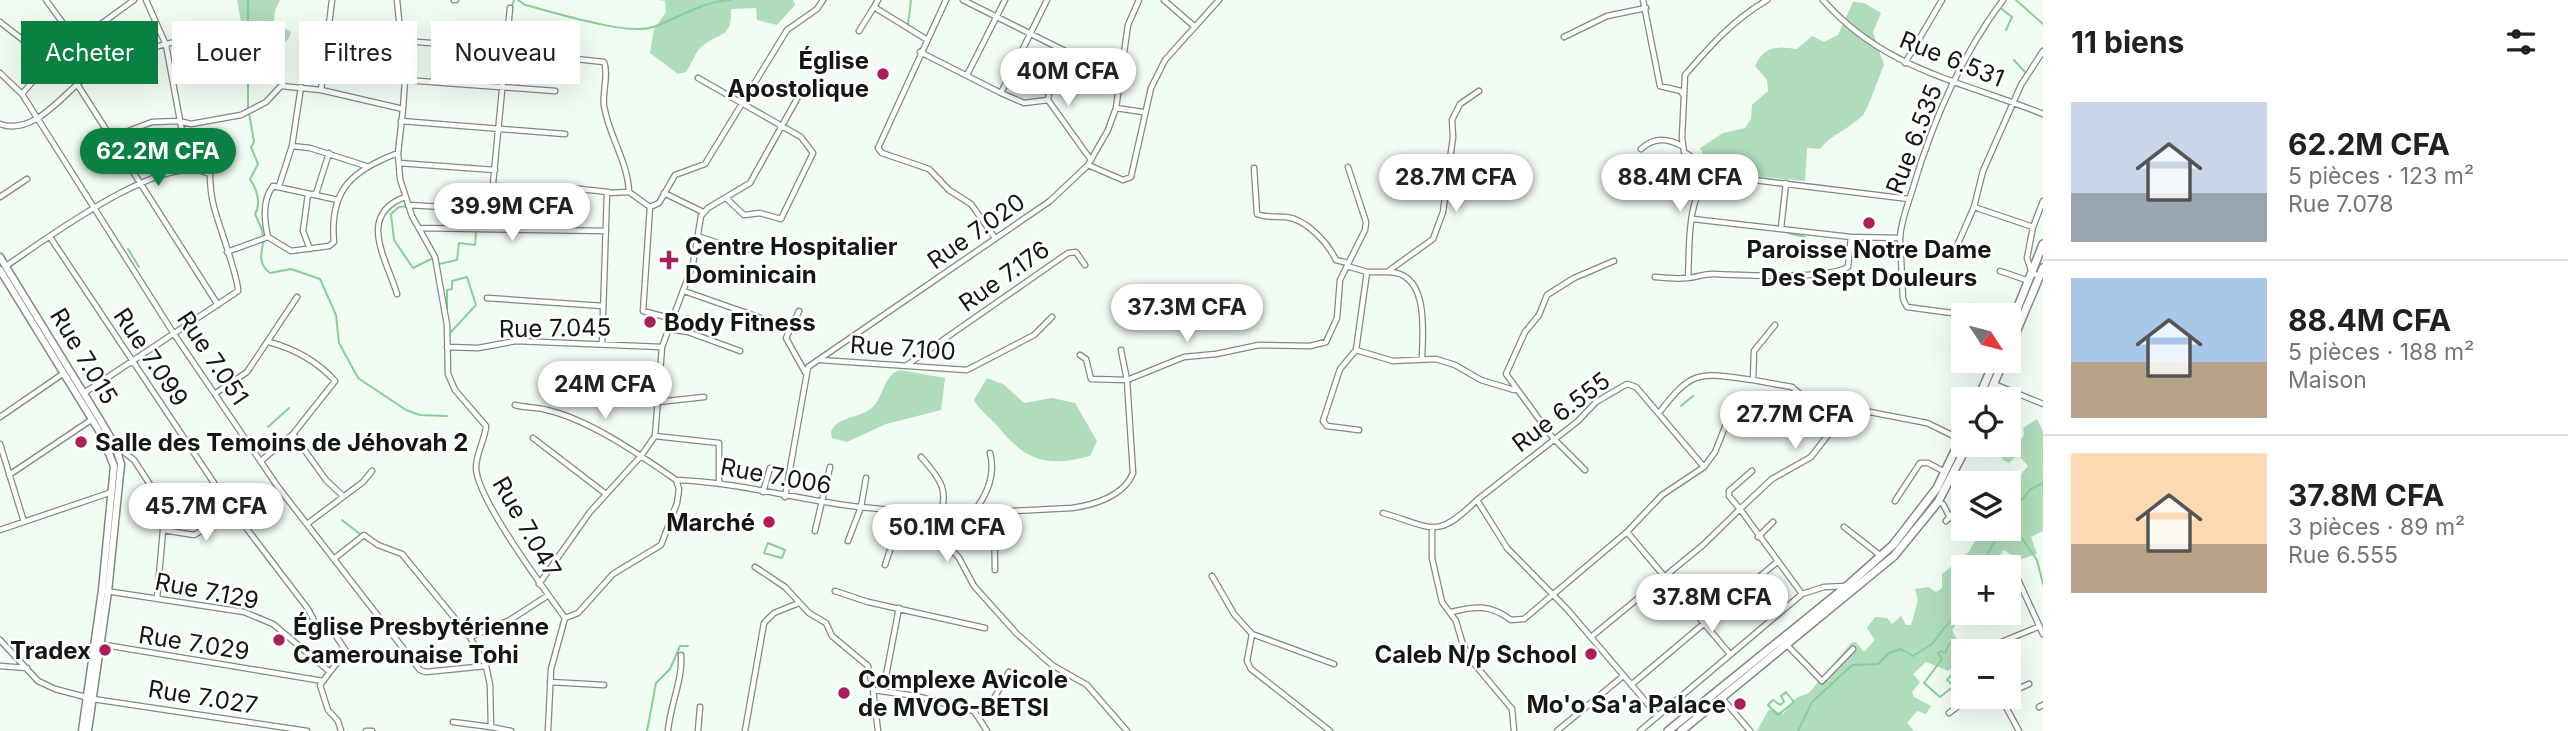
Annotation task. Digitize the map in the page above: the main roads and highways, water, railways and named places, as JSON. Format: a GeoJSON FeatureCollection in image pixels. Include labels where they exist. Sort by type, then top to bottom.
{"type":"FeatureCollection","features":[{"type":"Feature","properties":{"kind":"main road"},"geometry":{"type":"LineString","coordinates":[[2021,316],[2036,275],[2043,244]]}},
{"type":"Feature","properties":{"kind":"main road","name":"Rue 7.015"},"geometry":{"type":"LineString","coordinates":[[0,257],[3,268],[112,457],[113,492],[105,591]]}},
{"type":"Feature","properties":{"kind":"main road","name":"Rue 7.015"},"geometry":{"type":"LineString","coordinates":[[3,268],[84,393],[115,445],[121,464],[98,644],[82,731]]}},
{"type":"Feature","properties":{"kind":"main road"},"geometry":{"type":"LineString","coordinates":[[2021,304],[2036,275]]}},
{"type":"Feature","properties":{"kind":"main road"},"geometry":{"type":"LineString","coordinates":[[1668,731],[1881,556],[1924,508],[1954,457]]}},
{"type":"Feature","properties":{"kind":"main road"},"geometry":{"type":"LineString","coordinates":[[1681,731],[1894,556],[1938,502],[1957,457]]}},
{"type":"Feature","properties":{"kind":"main road","name":"Rue 7.015"},"geometry":{"type":"LineString","coordinates":[[88,731],[90,697]]}},
{"type":"Feature","properties":{"kind":"waterway"},"geometry":{"type":"LineString","coordinates":[[248,0],[248,107],[254,142],[251,147],[258,164],[250,179],[257,196],[255,214],[263,234],[261,256],[265,269],[270,273],[291,269],[320,279],[336,315],[339,343],[358,378],[406,410],[420,415],[447,416]]}},
{"type":"Feature","properties":{"kind":"waterway"},"geometry":{"type":"LineString","coordinates":[[512,7],[514,0]]}},
{"type":"Feature","properties":{"kind":"waterway"},"geometry":{"type":"LineString","coordinates":[[518,0],[525,5],[590,22],[641,29],[653,27],[709,4],[730,0]]}},
{"type":"Feature","properties":{"kind":"waterway"},"geometry":{"type":"LineString","coordinates":[[908,25],[911,0]]}},
{"type":"Feature","properties":{"kind":"waterway"},"geometry":{"type":"LineString","coordinates":[[2016,0],[2043,24]]}},
{"type":"Feature","properties":{"kind":"waterway"},"geometry":{"type":"LineString","coordinates":[[2002,9],[2012,17],[2006,30]]}},
{"type":"Feature","properties":{"kind":"waterway"},"geometry":{"type":"LineString","coordinates":[[2014,60],[2025,72]]}},
{"type":"Feature","properties":{"kind":"waterway"},"geometry":{"type":"LineString","coordinates":[[408,206],[399,207],[391,214],[394,240],[413,268],[433,258]]}},
{"type":"Feature","properties":{"kind":"waterway"},"geometry":{"type":"LineString","coordinates":[[439,264],[457,260],[459,243],[475,245],[476,232]]}},
{"type":"Feature","properties":{"kind":"waterway"},"geometry":{"type":"LineString","coordinates":[[1788,233],[1805,237]]}},
{"type":"Feature","properties":{"kind":"waterway"},"geometry":{"type":"LineString","coordinates":[[128,249],[139,267]]}},
{"type":"Feature","properties":{"kind":"waterway"},"geometry":{"type":"LineString","coordinates":[[447,309],[447,290],[452,289],[452,281],[467,277],[476,305],[450,333]]}},
{"type":"Feature","properties":{"kind":"waterway"},"geometry":{"type":"LineString","coordinates":[[1681,406],[1693,396]]}},
{"type":"Feature","properties":{"kind":"waterway"},"geometry":{"type":"LineString","coordinates":[[268,427],[289,408]]}},
{"type":"Feature","properties":{"kind":"waterway"},"geometry":{"type":"LineString","coordinates":[[2021,500],[2031,489],[2043,483]]}},
{"type":"Feature","properties":{"kind":"waterway"},"geometry":{"type":"LineString","coordinates":[[342,520],[360,534]]}},
{"type":"Feature","properties":{"kind":"waterway"},"geometry":{"type":"LineString","coordinates":[[2021,537],[2037,560],[2043,584]]}},
{"type":"Feature","properties":{"kind":"waterway"},"geometry":{"type":"LineString","coordinates":[[1987,555],[1995,541]]}},
{"type":"Feature","properties":{"kind":"waterway"},"geometry":{"type":"LineString","coordinates":[[768,543],[785,550],[782,558],[764,553],[768,543]]}},
{"type":"Feature","properties":{"kind":"waterway"},"geometry":{"type":"LineString","coordinates":[[1798,731],[1812,702],[1853,665],[1878,664],[1889,653],[1901,649],[1913,656],[1932,644],[1951,620]]}},
{"type":"Feature","properties":{"kind":"waterway"},"geometry":{"type":"LineString","coordinates":[[1950,643],[1960,645],[1951,667],[1953,673],[1947,680],[1954,686],[1940,697],[1924,683],[1942,659],[1938,653],[1945,653],[1950,643]]}},
{"type":"Feature","properties":{"kind":"waterway"},"geometry":{"type":"LineString","coordinates":[[647,731],[656,683],[670,669],[680,646],[688,646]]}},
{"type":"Feature","properties":{"kind":"waterway"},"geometry":{"type":"LineString","coordinates":[[1786,692],[1794,702],[1778,715],[1768,705],[1773,700],[1780,705],[1784,702],[1781,696],[1786,692]]}},
{"type":"Feature","properties":{"kind":"place","name":"Église Apostolique"},"geometry":{"type":"Point","coordinates":[883,74]}},
{"type":"Feature","properties":{"kind":"place","name":"Paroisse Notre Dame Des Sept Douleurs"},"geometry":{"type":"Point","coordinates":[1869,223]}},
{"type":"Feature","properties":{"kind":"place","name":"Centre Hospitalier Dominicain"},"geometry":{"type":"Point","coordinates":[669,260]}},
{"type":"Feature","properties":{"kind":"place","name":"Body Fitness"},"geometry":{"type":"Point","coordinates":[650,322]}},
{"type":"Feature","properties":{"kind":"place","name":"Salle des Temoins de Jéhovah 2"},"geometry":{"type":"Point","coordinates":[81,442]}},
{"type":"Feature","properties":{"kind":"place","name":"Marché"},"geometry":{"type":"Point","coordinates":[769,522]}},
{"type":"Feature","properties":{"kind":"place","name":"Église Presbytérienne Camerounaise Tohi"},"geometry":{"type":"Point","coordinates":[279,640]}},
{"type":"Feature","properties":{"kind":"place","name":"Tradex"},"geometry":{"type":"Point","coordinates":[105,650]}},
{"type":"Feature","properties":{"kind":"place","name":"Caleb N/p School"},"geometry":{"type":"Point","coordinates":[1591,654]}},
{"type":"Feature","properties":{"kind":"place","name":"Complexe Avicole de MVOG-BETSI"},"geometry":{"type":"Point","coordinates":[844,693]}},
{"type":"Feature","properties":{"kind":"place","name":"Mo'o Sa'a Palace"},"geometry":{"type":"Point","coordinates":[1740,704]}}]}
